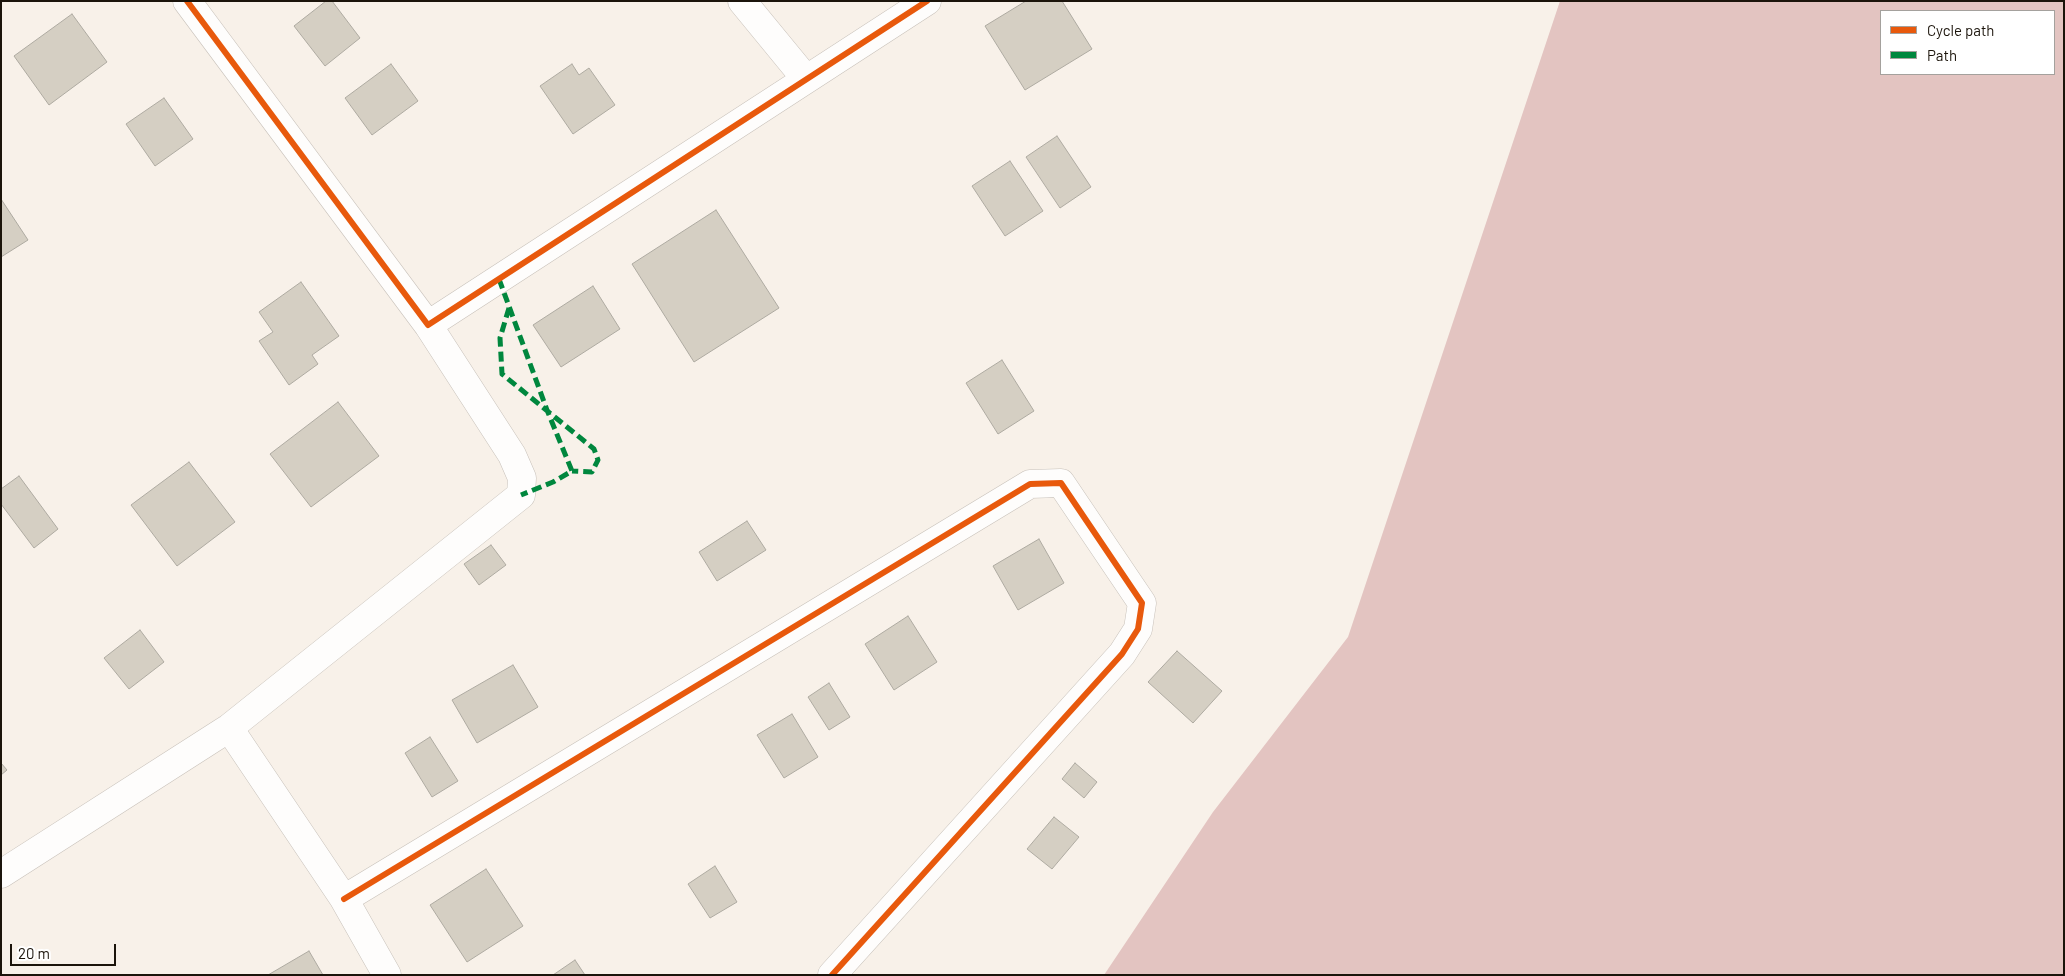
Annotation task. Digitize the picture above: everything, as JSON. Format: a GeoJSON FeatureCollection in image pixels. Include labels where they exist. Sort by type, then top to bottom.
{"type":"FeatureCollection","features":[{"type":"Feature","properties":{"kind":"street"},"geometry":{"type":"LineString","coordinates":[[1,874],[229,728],[521,495],[522,478],[512,455],[428,324],[188,1]]}},
{"type":"Feature","properties":{"kind":"street"},"geometry":{"type":"LineString","coordinates":[[742,1],[806,79]]}},
{"type":"Feature","properties":{"kind":"street"},"geometry":{"type":"LineString","coordinates":[[428,324],[927,1]]}},
{"type":"Feature","properties":{"kind":"street"},"geometry":{"type":"LineString","coordinates":[[344,899],[1030,484],[1060,483],[1142,603],[1138,629],[1122,654],[832,975]]}},
{"type":"Feature","properties":{"kind":"street"},"geometry":{"type":"LineString","coordinates":[[229,728],[344,899],[387,975]]}},
{"type":"Feature","properties":{"kind":"shaded area"},"geometry":{"type":"Polygon","coordinates":[[[1560,1],[2064,1],[2064,975],[1104,975],[1213,812],[1348,637],[1560,1]]]}},
{"type":"Feature","properties":{"kind":"building"},"geometry":{"type":"Polygon","coordinates":[[[326,1],[332,1],[360,38],[325,66],[294,26],[326,1]]]}},
{"type":"Feature","properties":{"kind":"building"},"geometry":{"type":"Polygon","coordinates":[[[1026,1],[1062,1],[1092,49],[1025,90],[985,26],[1026,1]]]}},
{"type":"Feature","properties":{"kind":"building"},"geometry":{"type":"Polygon","coordinates":[[[72,14],[107,62],[49,105],[14,56],[72,14]]]}},
{"type":"Feature","properties":{"kind":"building"},"geometry":{"type":"Polygon","coordinates":[[[391,64],[418,101],[372,135],[345,98],[391,64]]]}},
{"type":"Feature","properties":{"kind":"building"},"geometry":{"type":"Polygon","coordinates":[[[572,64],[579,75],[589,68],[615,105],[573,134],[540,86],[572,64]]]}},
{"type":"Feature","properties":{"kind":"building"},"geometry":{"type":"Polygon","coordinates":[[[164,98],[193,139],[155,166],[126,124],[164,98]]]}},
{"type":"Feature","properties":{"kind":"building"},"geometry":{"type":"Polygon","coordinates":[[[1057,136],[1091,187],[1060,208],[1026,157],[1057,136]]]}},
{"type":"Feature","properties":{"kind":"building"},"geometry":{"type":"Polygon","coordinates":[[[1010,161],[1043,211],[1005,236],[972,186],[1010,161]]]}},
{"type":"Feature","properties":{"kind":"building"},"geometry":{"type":"Polygon","coordinates":[[[1,199],[28,240],[1,257],[1,199]]]}},
{"type":"Feature","properties":{"kind":"building"},"geometry":{"type":"Polygon","coordinates":[[[716,210],[779,308],[694,362],[632,264],[716,210]]]}},
{"type":"Feature","properties":{"kind":"building"},"geometry":{"type":"Polygon","coordinates":[[[301,282],[339,336],[312,355],[318,364],[289,385],[259,341],[273,332],[259,312],[301,282]]]}},
{"type":"Feature","properties":{"kind":"building"},"geometry":{"type":"Polygon","coordinates":[[[593,286],[620,329],[561,367],[533,325],[593,286]]]}},
{"type":"Feature","properties":{"kind":"building"},"geometry":{"type":"Polygon","coordinates":[[[1002,360],[1034,411],[998,434],[966,383],[1002,360]]]}},
{"type":"Feature","properties":{"kind":"building"},"geometry":{"type":"Polygon","coordinates":[[[338,402],[379,456],[311,507],[270,454],[338,402]]]}},
{"type":"Feature","properties":{"kind":"building"},"geometry":{"type":"Polygon","coordinates":[[[189,462],[235,522],[177,566],[131,505],[189,462]]]}},
{"type":"Feature","properties":{"kind":"building"},"geometry":{"type":"Polygon","coordinates":[[[19,476],[58,529],[34,548],[1,504],[1,489],[19,476]]]}},
{"type":"Feature","properties":{"kind":"building"},"geometry":{"type":"Polygon","coordinates":[[[747,521],[766,550],[717,581],[699,552],[747,521]]]}},
{"type":"Feature","properties":{"kind":"building"},"geometry":{"type":"Polygon","coordinates":[[[1039,539],[1064,583],[1018,610],[993,566],[1039,539]]]}},
{"type":"Feature","properties":{"kind":"building"},"geometry":{"type":"Polygon","coordinates":[[[491,545],[506,565],[479,585],[464,564],[491,545]]]}},
{"type":"Feature","properties":{"kind":"building"},"geometry":{"type":"Polygon","coordinates":[[[908,616],[937,662],[894,690],[865,644],[908,616]]]}},
{"type":"Feature","properties":{"kind":"building"},"geometry":{"type":"Polygon","coordinates":[[[140,630],[164,662],[129,689],[104,658],[140,630]]]}},
{"type":"Feature","properties":{"kind":"building"},"geometry":{"type":"Polygon","coordinates":[[[1177,651],[1222,691],[1193,723],[1148,682],[1177,651]]]}},
{"type":"Feature","properties":{"kind":"building"},"geometry":{"type":"Polygon","coordinates":[[[513,665],[538,707],[477,743],[452,700],[513,665]]]}},
{"type":"Feature","properties":{"kind":"building"},"geometry":{"type":"Polygon","coordinates":[[[829,683],[850,717],[829,730],[808,697],[829,683]]]}},
{"type":"Feature","properties":{"kind":"building"},"geometry":{"type":"Polygon","coordinates":[[[792,714],[818,757],[784,778],[757,735],[792,714]]]}},
{"type":"Feature","properties":{"kind":"building"},"geometry":{"type":"Polygon","coordinates":[[[430,737],[458,781],[432,797],[405,753],[430,737]]]}},
{"type":"Feature","properties":{"kind":"building"},"geometry":{"type":"Polygon","coordinates":[[[1,763],[7,770],[1,775],[1,763]]]}},
{"type":"Feature","properties":{"kind":"building"},"geometry":{"type":"Polygon","coordinates":[[[1075,763],[1097,782],[1084,798],[1062,779],[1075,763]]]}},
{"type":"Feature","properties":{"kind":"building"},"geometry":{"type":"Polygon","coordinates":[[[1054,817],[1079,837],[1052,869],[1027,849],[1054,817]]]}},
{"type":"Feature","properties":{"kind":"building"},"geometry":{"type":"Polygon","coordinates":[[[715,866],[737,902],[710,918],[688,884],[715,866]]]}},
{"type":"Feature","properties":{"kind":"building"},"geometry":{"type":"Polygon","coordinates":[[[486,869],[523,926],[467,962],[430,905],[486,869]]]}},
{"type":"Feature","properties":{"kind":"building"},"geometry":{"type":"Polygon","coordinates":[[[309,951],[323,975],[268,975],[309,951]]]}},
{"type":"Feature","properties":{"kind":"building"},"geometry":{"type":"Polygon","coordinates":[[[575,960],[585,975],[553,975],[575,960]]]}},
{"type":"Feature","properties":{"kind":"marked path"},"geometry":{"type":"LineString","coordinates":[[499,279],[547,410],[572,471],[553,482],[521,495]]}},
{"type":"Feature","properties":{"kind":"marked path"},"geometry":{"type":"LineString","coordinates":[[509,308],[500,338],[502,374],[594,449],[598,460],[592,472],[572,471]]}},
{"type":"Feature","properties":{"kind":"cycle path"},"geometry":{"type":"LineString","coordinates":[[187,1],[428,325],[927,1]]}},
{"type":"Feature","properties":{"kind":"cycle path"},"geometry":{"type":"LineString","coordinates":[[344,899],[1030,484],[1061,483],[1142,603],[1138,629],[1122,654],[832,975]]}}]}
